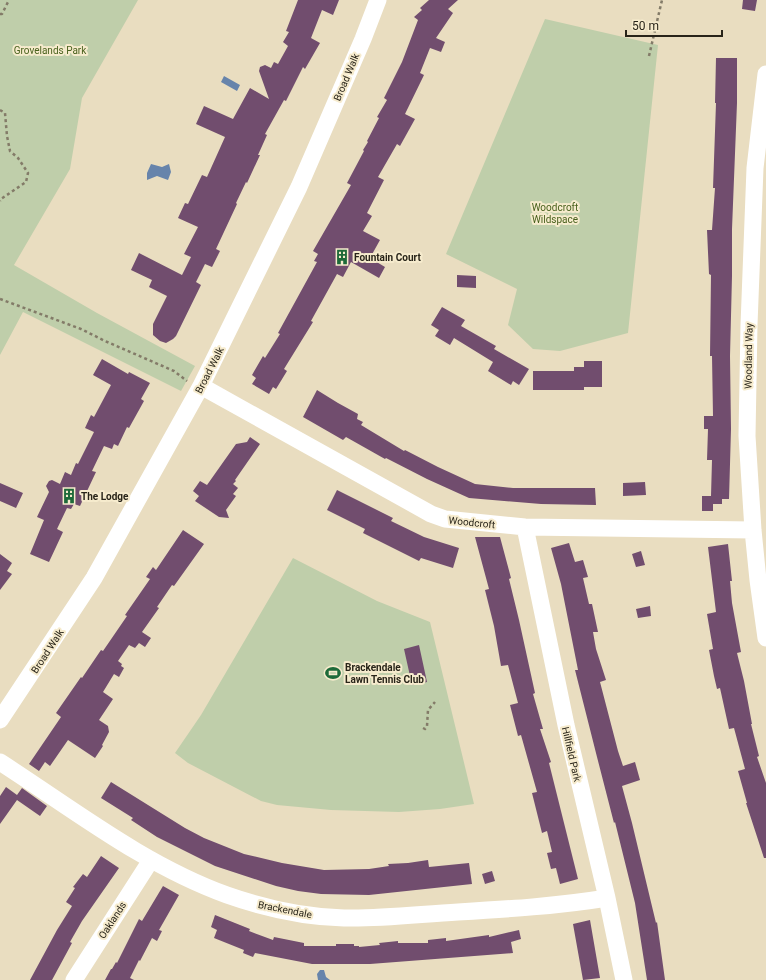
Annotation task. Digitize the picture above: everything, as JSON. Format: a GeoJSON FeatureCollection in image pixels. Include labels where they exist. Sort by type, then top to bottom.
{"type":"FeatureCollection","features":[{"type":"Feature","properties":{"kind":"street","name":"Broad Walk"},"geometry":{"type":"LineString","coordinates":[[0,720],[94,578],[200,388],[299,187],[363,39],[378,0]]}},
{"type":"Feature","properties":{"kind":"street","name":"Woodland Way"},"geometry":{"type":"LineString","coordinates":[[766,74],[755,168],[749,325],[747,436],[753,530],[766,638]]}},
{"type":"Feature","properties":{"kind":"street","name":"Woodcroft"},"geometry":{"type":"LineString","coordinates":[[200,388],[431,514],[445,519],[525,527],[753,530]]}},
{"type":"Feature","properties":{"kind":"street","name":"Hillfield Park"},"geometry":{"type":"LineString","coordinates":[[525,527],[566,726],[607,898],[624,980]]}},
{"type":"Feature","properties":{"kind":"street","name":"Brackendale"},"geometry":{"type":"LineString","coordinates":[[0,762],[107,834],[151,860],[203,885],[260,905],[302,914],[344,918],[486,910],[607,898]]}},
{"type":"Feature","properties":{"kind":"street","name":"Oaklands"},"geometry":{"type":"LineString","coordinates":[[74,980],[151,860]]}},
{"type":"Feature","properties":{"kind":"path"},"geometry":{"type":"LineString","coordinates":[[0,14],[2,14],[9,0]]}},
{"type":"Feature","properties":{"kind":"path"},"geometry":{"type":"LineString","coordinates":[[650,56],[662,0]]}},
{"type":"Feature","properties":{"kind":"path"},"geometry":{"type":"LineString","coordinates":[[0,110],[5,113],[10,150],[18,158],[28,173],[26,182],[0,201]]}},
{"type":"Feature","properties":{"kind":"path"},"geometry":{"type":"LineString","coordinates":[[0,299],[81,329],[174,371],[200,388]]}},
{"type":"Feature","properties":{"kind":"path"},"geometry":{"type":"LineString","coordinates":[[423,728],[425,729],[426,726],[428,710],[435,702]]}},
{"type":"Feature","properties":{"kind":"green space","name":"Grovelands Park"},"geometry":{"type":"Polygon","coordinates":[[[0,0],[138,0],[82,98],[70,169],[14,265],[97,313],[195,366],[181,391],[23,312],[0,355],[0,0]]]}},
{"type":"Feature","properties":{"kind":"green space","name":"Woodcroft Wildspace"},"geometry":{"type":"Polygon","coordinates":[[[545,19],[658,45],[628,333],[560,351],[533,349],[508,325],[517,289],[446,254],[545,19]]]}},
{"type":"Feature","properties":{"kind":"green space","name":"Brackendale Lawn Tennis Club"},"geometry":{"type":"Polygon","coordinates":[[[293,558],[377,601],[430,622],[474,804],[440,809],[399,812],[331,810],[277,805],[261,801],[188,763],[175,753],[201,715],[293,558]]]}},
{"type":"Feature","properties":{"kind":"water"},"geometry":{"type":"Polygon","coordinates":[[[224,76],[240,85],[237,91],[221,82],[224,76]]]}},
{"type":"Feature","properties":{"kind":"water"},"geometry":{"type":"Polygon","coordinates":[[[151,164],[162,167],[169,164],[171,172],[168,180],[157,176],[147,180],[147,173],[151,164]]]}},
{"type":"Feature","properties":{"kind":"water"},"geometry":{"type":"Polygon","coordinates":[[[320,970],[324,970],[326,977],[330,980],[318,980],[317,974],[320,970]]]}},
{"type":"Feature","properties":{"kind":"building"},"geometry":{"type":"Polygon","coordinates":[[[298,0],[339,0],[333,15],[322,10],[311,38],[320,43],[305,69],[303,67],[286,101],[284,100],[265,134],[267,135],[258,155],[260,155],[236,203],[237,204],[216,249],[220,251],[212,267],[205,264],[196,282],[201,285],[176,336],[166,343],[160,341],[153,335],[153,324],[167,296],[149,287],[152,280],[131,270],[139,253],[182,275],[191,257],[184,254],[198,227],[178,218],[185,203],[188,204],[202,175],[207,177],[225,137],[196,124],[204,106],[233,119],[250,88],[269,99],[259,71],[260,67],[265,65],[271,68],[274,62],[278,64],[288,46],[283,42],[289,32],[286,31],[298,0]]]}},
{"type":"Feature","properties":{"kind":"building"},"geometry":{"type":"Polygon","coordinates":[[[429,0],[458,0],[448,9],[453,13],[436,38],[445,42],[441,52],[430,48],[420,73],[424,75],[405,114],[415,119],[400,146],[397,144],[378,177],[384,180],[367,213],[372,216],[363,231],[380,240],[370,258],[385,267],[379,278],[351,262],[343,277],[337,274],[311,321],[313,322],[284,369],[287,371],[276,389],[273,387],[269,394],[252,384],[256,378],[252,375],[263,356],[265,358],[280,334],[278,333],[317,262],[314,261],[318,254],[313,251],[351,185],[347,183],[379,118],[377,117],[387,100],[384,98],[402,62],[418,20],[414,17],[422,10],[420,8],[429,0]]]}},
{"type":"Feature","properties":{"kind":"building"},"geometry":{"type":"Polygon","coordinates":[[[743,0],[757,0],[755,11],[742,9],[743,0]]]}},
{"type":"Feature","properties":{"kind":"building"},"geometry":{"type":"Polygon","coordinates":[[[716,58],[737,58],[737,103],[732,229],[730,356],[731,429],[729,499],[722,499],[722,504],[713,504],[713,511],[702,511],[702,496],[711,496],[712,460],[707,460],[708,429],[704,429],[704,416],[713,416],[712,356],[710,356],[711,275],[709,274],[707,230],[712,230],[715,188],[713,188],[716,58]]]}},
{"type":"Feature","properties":{"kind":"building"},"geometry":{"type":"Polygon","coordinates":[[[457,275],[476,276],[476,288],[457,287],[457,275]]]}},
{"type":"Feature","properties":{"kind":"building"},"geometry":{"type":"Polygon","coordinates":[[[442,307],[465,320],[461,326],[496,346],[494,349],[529,369],[519,385],[513,381],[511,385],[488,371],[493,362],[454,338],[450,345],[435,336],[439,330],[431,325],[442,307]]]}},
{"type":"Feature","properties":{"kind":"building"},"geometry":{"type":"Polygon","coordinates":[[[102,359],[128,374],[129,372],[150,383],[141,399],[144,401],[129,428],[127,427],[118,446],[114,444],[112,449],[104,446],[92,471],[96,472],[80,506],[74,504],[71,509],[67,508],[57,529],[63,532],[49,562],[30,554],[44,520],[37,517],[49,492],[46,486],[49,481],[52,480],[60,484],[65,472],[71,475],[76,463],[78,464],[94,432],[85,428],[91,415],[94,417],[111,385],[93,375],[102,359]]]}},
{"type":"Feature","properties":{"kind":"building"},"geometry":{"type":"Polygon","coordinates":[[[584,361],[602,361],[602,387],[584,387],[584,390],[533,390],[533,371],[574,371],[574,367],[584,367],[584,361]]]}},
{"type":"Feature","properties":{"kind":"building"},"geometry":{"type":"Polygon","coordinates":[[[317,390],[358,414],[357,419],[363,422],[361,425],[404,451],[405,450],[475,484],[513,488],[595,488],[596,505],[541,504],[469,498],[386,458],[385,459],[346,437],[343,440],[303,417],[317,390]]]}},
{"type":"Feature","properties":{"kind":"building"},"geometry":{"type":"Polygon","coordinates":[[[250,437],[260,444],[233,484],[238,488],[233,494],[236,496],[226,510],[229,518],[219,517],[195,501],[199,496],[193,491],[200,481],[207,485],[236,444],[247,442],[250,437]]]}},
{"type":"Feature","properties":{"kind":"building"},"geometry":{"type":"Polygon","coordinates":[[[645,482],[646,495],[623,496],[623,483],[645,482]]]}},
{"type":"Feature","properties":{"kind":"building"},"geometry":{"type":"Polygon","coordinates":[[[0,483],[23,493],[16,508],[0,501],[0,483]]]}},
{"type":"Feature","properties":{"kind":"building"},"geometry":{"type":"Polygon","coordinates":[[[337,490],[393,518],[391,521],[424,537],[459,548],[453,568],[421,558],[419,561],[363,533],[365,529],[327,510],[337,490]]]}},
{"type":"Feature","properties":{"kind":"building"},"geometry":{"type":"Polygon","coordinates":[[[183,530],[204,544],[174,586],[172,585],[157,607],[159,608],[142,632],[151,638],[145,647],[139,643],[135,648],[129,645],[118,661],[124,668],[119,677],[114,674],[103,692],[113,699],[99,720],[108,726],[109,732],[102,745],[103,746],[95,758],[68,740],[50,766],[45,762],[39,771],[29,764],[61,717],[56,713],[101,650],[103,651],[127,616],[125,615],[150,579],[146,577],[153,567],[156,570],[183,530]]]}},
{"type":"Feature","properties":{"kind":"building"},"geometry":{"type":"Polygon","coordinates":[[[475,537],[500,537],[511,578],[509,579],[535,693],[533,694],[543,729],[540,729],[551,762],[549,763],[578,879],[560,884],[556,868],[551,869],[547,853],[552,852],[547,831],[542,833],[532,793],[537,792],[521,735],[518,736],[510,705],[518,703],[508,665],[501,666],[494,626],[485,590],[489,589],[475,537]]]}},
{"type":"Feature","properties":{"kind":"building"},"geometry":{"type":"Polygon","coordinates":[[[569,543],[575,562],[583,560],[588,577],[583,578],[589,604],[592,604],[598,632],[593,632],[596,649],[606,680],[600,682],[618,751],[623,766],[635,762],[640,780],[622,786],[656,923],[657,922],[665,980],[647,980],[635,903],[575,670],[578,670],[561,584],[551,548],[569,543]]]}},
{"type":"Feature","properties":{"kind":"building"},"geometry":{"type":"Polygon","coordinates":[[[728,544],[732,581],[730,581],[732,603],[741,652],[737,653],[759,756],[757,757],[766,783],[766,858],[764,858],[746,803],[738,771],[745,769],[734,728],[729,729],[720,688],[717,689],[709,650],[713,649],[707,614],[716,612],[708,547],[728,544]]]}},
{"type":"Feature","properties":{"kind":"building"},"geometry":{"type":"Polygon","coordinates":[[[641,551],[645,565],[636,567],[632,554],[641,551]]]}},
{"type":"Feature","properties":{"kind":"building"},"geometry":{"type":"Polygon","coordinates":[[[0,554],[12,563],[7,571],[12,574],[0,590],[0,554]]]}},
{"type":"Feature","properties":{"kind":"building"},"geometry":{"type":"Polygon","coordinates":[[[650,606],[651,616],[638,618],[636,609],[650,606]]]}},
{"type":"Feature","properties":{"kind":"building"},"geometry":{"type":"Polygon","coordinates":[[[419,645],[427,682],[412,685],[404,649],[419,645]]]}},
{"type":"Feature","properties":{"kind":"building"},"geometry":{"type":"Polygon","coordinates":[[[111,782],[185,828],[204,838],[244,854],[282,863],[324,870],[369,869],[389,866],[388,864],[428,860],[429,867],[469,863],[472,884],[369,895],[321,894],[276,886],[215,866],[157,837],[131,820],[133,818],[101,798],[111,782]]]}},
{"type":"Feature","properties":{"kind":"building"},"geometry":{"type":"Polygon","coordinates":[[[6,787],[17,795],[22,788],[47,806],[40,816],[17,800],[0,824],[0,796],[6,787]]]}},
{"type":"Feature","properties":{"kind":"building"},"geometry":{"type":"Polygon","coordinates":[[[101,856],[119,868],[82,921],[52,980],[30,980],[72,906],[66,902],[75,888],[73,887],[83,874],[87,877],[101,856]]]}},
{"type":"Feature","properties":{"kind":"building"},"geometry":{"type":"Polygon","coordinates":[[[492,871],[495,881],[485,884],[482,874],[492,871]]]}},
{"type":"Feature","properties":{"kind":"building"},"geometry":{"type":"Polygon","coordinates":[[[163,886],[179,895],[159,930],[162,931],[157,941],[152,938],[140,961],[139,960],[130,978],[134,980],[105,980],[111,969],[116,962],[117,963],[139,919],[142,921],[163,886]]]}},
{"type":"Feature","properties":{"kind":"building"},"geometry":{"type":"Polygon","coordinates":[[[215,915],[250,929],[249,931],[273,940],[274,937],[304,943],[304,946],[336,946],[336,944],[354,944],[354,946],[359,947],[380,945],[379,943],[398,941],[398,943],[428,943],[428,940],[446,938],[446,941],[489,935],[489,937],[519,930],[521,939],[511,942],[513,953],[370,964],[312,964],[255,953],[253,957],[243,953],[244,950],[214,938],[217,930],[211,927],[215,915]]]}},
{"type":"Feature","properties":{"kind":"building"},"geometry":{"type":"Polygon","coordinates":[[[590,920],[600,978],[583,980],[573,924],[590,920]]]}},
{"type":"Feature","properties":{"kind":"place","name":"Fountain Court"},"geometry":{"type":"Point","coordinates":[342,257]}},
{"type":"Feature","properties":{"kind":"place","name":"The Lodge"},"geometry":{"type":"Point","coordinates":[69,496]}},
{"type":"Feature","properties":{"kind":"place","name":"Brackendale Lawn Tennis Club"},"geometry":{"type":"Point","coordinates":[333,673]}}]}
